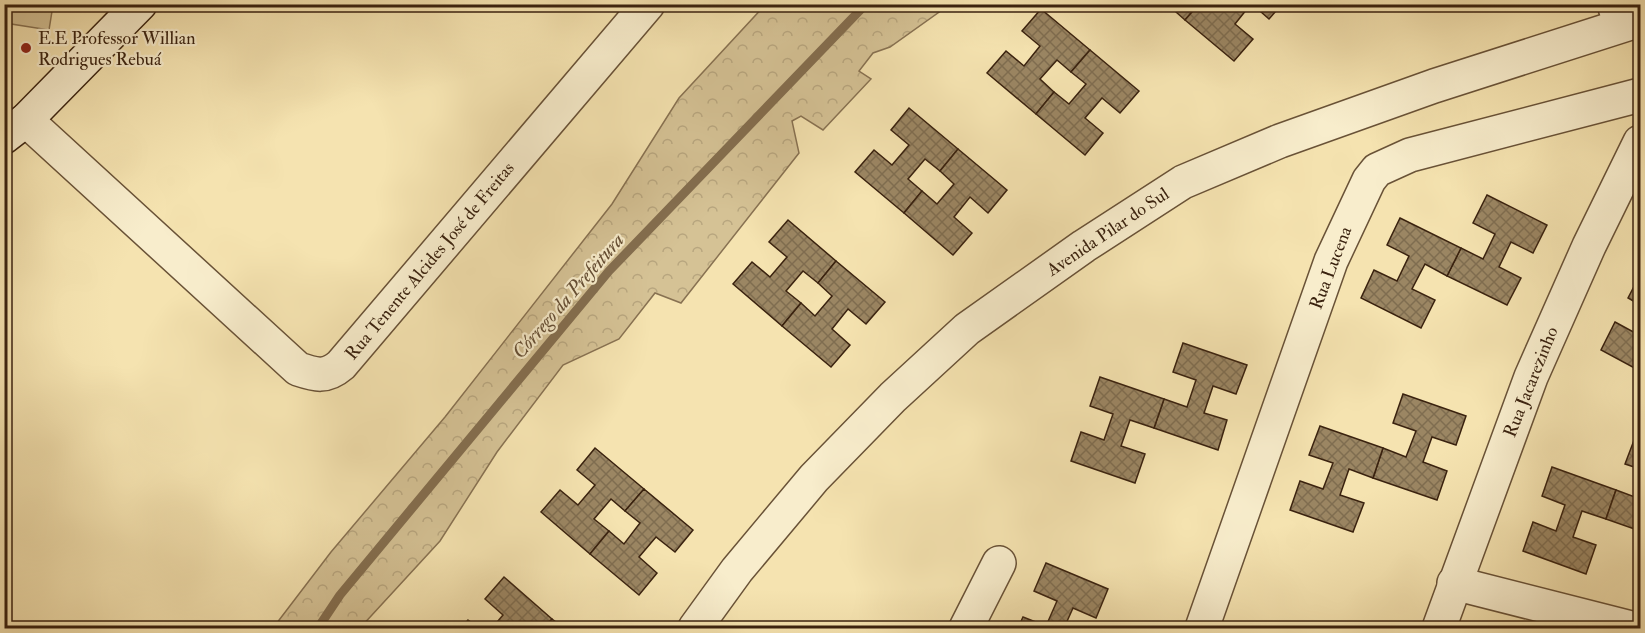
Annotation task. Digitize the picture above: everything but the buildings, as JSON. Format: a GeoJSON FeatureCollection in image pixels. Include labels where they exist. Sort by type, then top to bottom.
{"type":"FeatureCollection","features":[{"type":"Feature","properties":{"kind":"street"},"geometry":{"type":"LineString","coordinates":[[15,128],[140,4]]}},
{"type":"Feature","properties":{"kind":"street","name":"Rua Tenente Alcides José de Freitas"},"geometry":{"type":"LineString","coordinates":[[15,128],[298,369],[317,376],[332,373],[341,365],[648,4]]}},
{"type":"Feature","properties":{"kind":"street","name":"Avenida Pilar do Sul"},"geometry":{"type":"LineString","coordinates":[[695,628],[737,570],[814,478],[967,329],[1163,195],[1183,182],[1280,141],[1620,17]]}},
{"type":"Feature","properties":{"kind":"street","name":"Rua Lucena"},"geometry":{"type":"LineString","coordinates":[[1202,628],[1331,261],[1360,196],[1377,170],[1410,155],[1641,95]]}},
{"type":"Feature","properties":{"kind":"street","name":"Rua Jacarezinho"},"geometry":{"type":"LineString","coordinates":[[1439,628],[1531,377],[1589,246],[1641,142]]}},
{"type":"Feature","properties":{"kind":"street"},"geometry":{"type":"LineString","coordinates":[[966,628],[999,563]]}},
{"type":"Feature","properties":{"kind":"street"},"geometry":{"type":"LineString","coordinates":[[1454,583],[1631,628]]}},
{"type":"Feature","properties":{"kind":"green space"},"geometry":{"type":"Polygon","coordinates":[[[4,5],[53,5],[49,30],[5,23],[4,5]]]}},
{"type":"Feature","properties":{"kind":"green space"},"geometry":{"type":"Polygon","coordinates":[[[765,5],[949,5],[890,47],[873,53],[859,71],[871,79],[823,130],[801,116],[792,121],[799,153],[681,303],[655,293],[619,339],[563,365],[497,452],[440,541],[360,628],[273,628],[331,552],[445,417],[612,204],[679,98],[765,5]]]}},
{"type":"Feature","properties":{"kind":"waterway","name":"Córrego da Prefeitura"},"geometry":{"type":"LineString","coordinates":[[318,628],[340,595],[609,271],[866,4]]}},
{"type":"Feature","properties":{"kind":"place","name":"E.E Professor Willian Rodrigues Rebuá"},"geometry":{"type":"Point","coordinates":[26,48]}}]}
